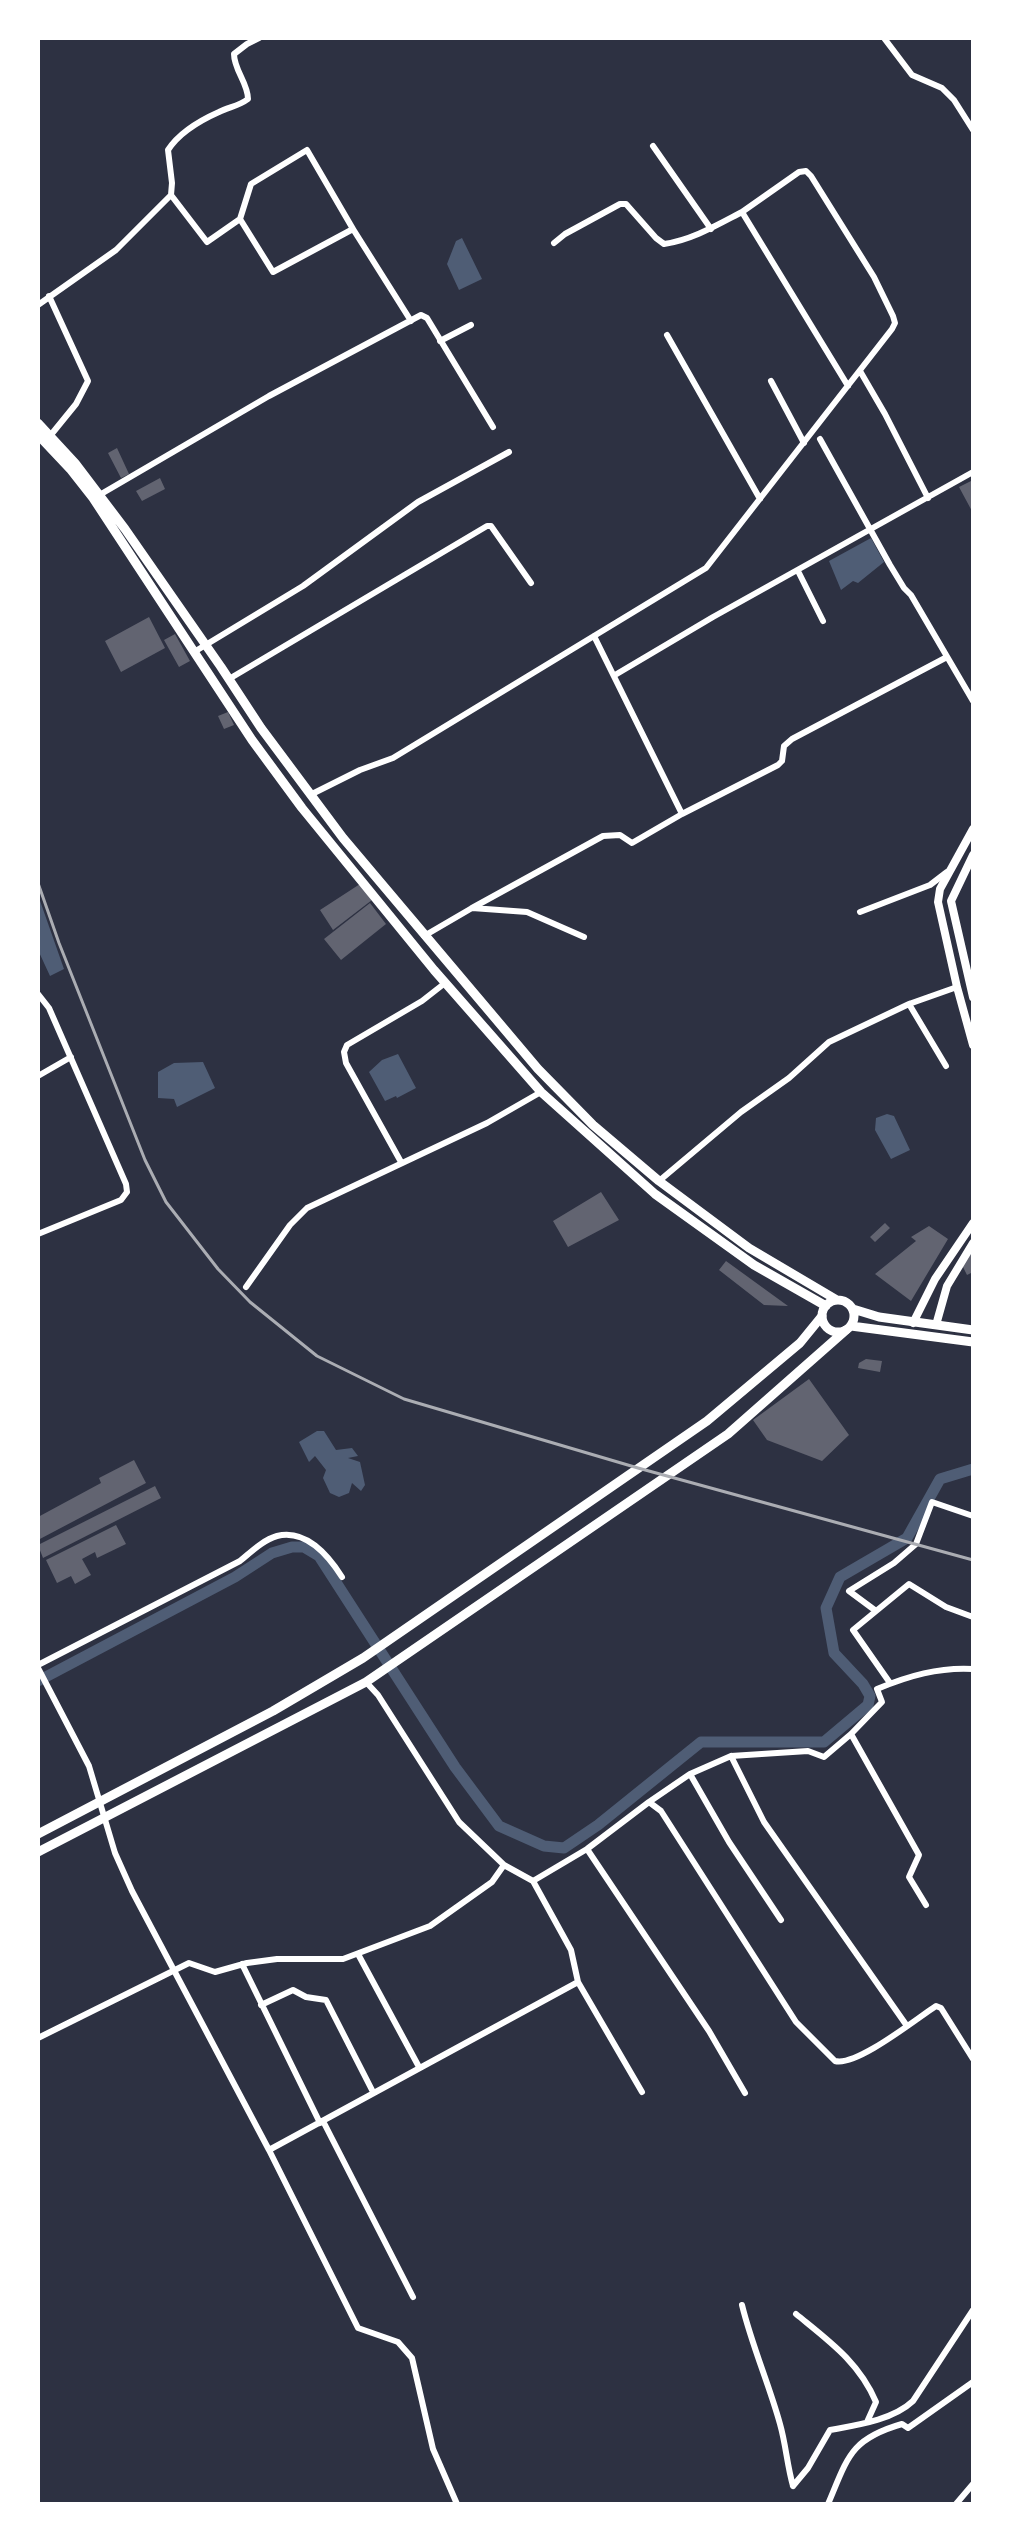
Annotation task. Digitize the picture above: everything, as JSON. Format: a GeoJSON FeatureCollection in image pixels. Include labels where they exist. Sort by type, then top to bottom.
{"type":"FeatureCollection","features":[{"type":"Feature","properties":{"kind":"main road"},"geometry":{"type":"LineString","coordinates":[[38,423],[44,437],[96,496],[206,645],[310,795],[424,936],[538,1069],[593,1125],[659,1181],[749,1248],[837,1300],[846,1302],[853,1309],[913,1323],[973,1330]]}},
{"type":"Feature","properties":{"kind":"main road"},"geometry":{"type":"LineString","coordinates":[[96,496],[252,740],[302,808],[445,983],[541,1092],[655,1194],[824,1311]]}},
{"type":"Feature","properties":{"kind":"main road"},"geometry":{"type":"LineString","coordinates":[[973,829],[940,889],[938,902],[973,1045]]}},
{"type":"Feature","properties":{"kind":"main road"},"geometry":{"type":"LineString","coordinates":[[973,855],[951,901],[973,997]]}},
{"type":"Feature","properties":{"kind":"main road"},"geometry":{"type":"LineString","coordinates":[[913,1323],[935,1279],[973,1223]]}},
{"type":"Feature","properties":{"kind":"main road"},"geometry":{"type":"LineString","coordinates":[[936,1325],[947,1286],[973,1243]]}},
{"type":"Feature","properties":{"kind":"main road"},"geometry":{"type":"LineString","coordinates":[[38,1834],[273,1711],[363,1658],[707,1421],[800,1343],[824,1311],[837,1300]]}},
{"type":"Feature","properties":{"kind":"main road"},"geometry":{"type":"LineString","coordinates":[[38,1852],[370,1680],[728,1434],[848,1328],[854,1318],[853,1309]]}},
{"type":"Feature","properties":{"kind":"main road"},"geometry":{"type":"LineString","coordinates":[[824,1311],[825,1325],[839,1332],[848,1328],[973,1342]]}},
{"type":"Feature","properties":{"kind":"street"},"geometry":{"type":"LineString","coordinates":[[38,305],[116,250],[171,195],[168,150],[177,138],[203,120],[248,99],[234,54],[259,38]]}},
{"type":"Feature","properties":{"kind":"street"},"geometry":{"type":"LineString","coordinates":[[884,38],[912,75],[942,88],[954,100],[973,130]]}},
{"type":"Feature","properties":{"kind":"street"},"geometry":{"type":"LineString","coordinates":[[653,146],[711,229]]}},
{"type":"Feature","properties":{"kind":"street"},"geometry":{"type":"LineString","coordinates":[[171,195],[207,242],[240,219],[251,184],[307,150],[411,321]]}},
{"type":"Feature","properties":{"kind":"street"},"geometry":{"type":"LineString","coordinates":[[310,795],[360,770],[393,758],[706,568],[895,323],[874,277],[806,171],[799,172],[742,212],[711,229],[677,242],[664,244],[626,204],[620,204],[554,243]]}},
{"type":"Feature","properties":{"kind":"street"},"geometry":{"type":"LineString","coordinates":[[742,212],[848,386]]}},
{"type":"Feature","properties":{"kind":"street"},"geometry":{"type":"LineString","coordinates":[[240,219],[273,272],[353,229]]}},
{"type":"Feature","properties":{"kind":"street"},"geometry":{"type":"LineString","coordinates":[[44,437],[76,404],[88,381],[49,296]]}},
{"type":"Feature","properties":{"kind":"street"},"geometry":{"type":"LineString","coordinates":[[96,496],[269,396],[424,315],[493,427]]}},
{"type":"Feature","properties":{"kind":"street"},"geometry":{"type":"LineString","coordinates":[[440,341],[471,325]]}},
{"type":"Feature","properties":{"kind":"street"},"geometry":{"type":"LineString","coordinates":[[667,335],[760,499]]}},
{"type":"Feature","properties":{"kind":"street"},"geometry":{"type":"LineString","coordinates":[[860,371],[928,498]]}},
{"type":"Feature","properties":{"kind":"street"},"geometry":{"type":"LineString","coordinates":[[771,381],[804,443]]}},
{"type":"Feature","properties":{"kind":"street"},"geometry":{"type":"LineString","coordinates":[[820,439],[973,701]]}},
{"type":"Feature","properties":{"kind":"street"},"geometry":{"type":"LineString","coordinates":[[194,652],[303,586],[418,502],[509,452]]}},
{"type":"Feature","properties":{"kind":"street"},"geometry":{"type":"LineString","coordinates":[[615,675],[973,472]]}},
{"type":"Feature","properties":{"kind":"street"},"geometry":{"type":"LineString","coordinates":[[229,679],[487,526],[491,526],[531,583]]}},
{"type":"Feature","properties":{"kind":"street"},"geometry":{"type":"LineString","coordinates":[[798,571],[823,621]]}},
{"type":"Feature","properties":{"kind":"street"},"geometry":{"type":"LineString","coordinates":[[594,636],[682,814]]}},
{"type":"Feature","properties":{"kind":"street"},"geometry":{"type":"LineString","coordinates":[[424,936],[603,836],[620,835],[632,843],[778,765],[782,761],[784,746],[792,739],[947,657]]}},
{"type":"Feature","properties":{"kind":"street"},"geometry":{"type":"LineString","coordinates":[[860,912],[930,885],[952,868]]}},
{"type":"Feature","properties":{"kind":"street"},"geometry":{"type":"LineString","coordinates":[[472,908],[527,912],[584,937]]}},
{"type":"Feature","properties":{"kind":"street"},"geometry":{"type":"LineString","coordinates":[[401,1162],[346,1063],[344,1052],[347,1045],[422,1001],[445,983]]}},
{"type":"Feature","properties":{"kind":"street"},"geometry":{"type":"LineString","coordinates":[[659,1181],[741,1112],[789,1078],[829,1042],[909,1004],[957,987]]}},
{"type":"Feature","properties":{"kind":"street"},"geometry":{"type":"LineString","coordinates":[[38,994],[49,1008],[127,1192],[121,1200],[38,1234]]}},
{"type":"Feature","properties":{"kind":"street"},"geometry":{"type":"LineString","coordinates":[[909,1004],[946,1066]]}},
{"type":"Feature","properties":{"kind":"street"},"geometry":{"type":"LineString","coordinates":[[39,1075],[71,1057]]}},
{"type":"Feature","properties":{"kind":"street"},"geometry":{"type":"LineString","coordinates":[[246,1287],[290,1225],[307,1208],[473,1130],[541,1092]]}},
{"type":"Feature","properties":{"kind":"street"},"geometry":{"type":"LineString","coordinates":[[876,1611],[849,1591],[894,1563],[916,1544],[932,1502],[973,1516]]}},
{"type":"Feature","properties":{"kind":"street"},"geometry":{"type":"LineString","coordinates":[[342,1577],[319,1546],[301,1538],[278,1536],[261,1544],[240,1561],[39,1668],[89,1766],[103,1820],[132,1891],[269,2150],[358,2328],[398,2342],[412,2358],[433,2449],[457,2504]]}},
{"type":"Feature","properties":{"kind":"street"},"geometry":{"type":"LineString","coordinates":[[890,1683],[853,1630],[909,1584],[946,1607],[973,1617]]}},
{"type":"Feature","properties":{"kind":"street"},"geometry":{"type":"LineString","coordinates":[[533,1881],[587,1849],[690,1774],[731,1756],[808,1751],[824,1757],[882,1702],[877,1689],[906,1676],[955,1668],[973,1669]]}},
{"type":"Feature","properties":{"kind":"street"},"geometry":{"type":"LineString","coordinates":[[370,1680],[459,1822],[504,1865],[533,1881],[571,1950],[578,1982],[642,2092]]}},
{"type":"Feature","properties":{"kind":"street"},"geometry":{"type":"LineString","coordinates":[[851,1734],[919,1855],[909,1877],[926,1905]]}},
{"type":"Feature","properties":{"kind":"street"},"geometry":{"type":"LineString","coordinates":[[731,1756],[764,1822],[907,2026]]}},
{"type":"Feature","properties":{"kind":"street"},"geometry":{"type":"LineString","coordinates":[[690,1774],[729,1842],[781,1920]]}},
{"type":"Feature","properties":{"kind":"street"},"geometry":{"type":"LineString","coordinates":[[649,1802],[661,1811],[796,2022],[835,2061],[841,2063],[859,2057],[936,2006],[939,2006],[973,2059]]}},
{"type":"Feature","properties":{"kind":"street"},"geometry":{"type":"LineString","coordinates":[[587,1849],[709,2031],[745,2093]]}},
{"type":"Feature","properties":{"kind":"street"},"geometry":{"type":"LineString","coordinates":[[38,2038],[189,1963],[215,1972],[277,1959],[343,1959],[358,1954],[430,1926],[492,1882],[504,1865]]}},
{"type":"Feature","properties":{"kind":"street"},"geometry":{"type":"LineString","coordinates":[[358,1954],[419,2067]]}},
{"type":"Feature","properties":{"kind":"street"},"geometry":{"type":"LineString","coordinates":[[242,1964],[413,2297]]}},
{"type":"Feature","properties":{"kind":"street"},"geometry":{"type":"LineString","coordinates":[[269,2150],[578,1982]]}},
{"type":"Feature","properties":{"kind":"street"},"geometry":{"type":"LineString","coordinates":[[261,2005],[293,1990],[306,1997],[326,2000],[373,2092]]}},
{"type":"Feature","properties":{"kind":"street"},"geometry":{"type":"LineString","coordinates":[[742,2305],[751,2342],[781,2427],[793,2486],[808,2468],[830,2430],[904,2410],[973,2310]]}},
{"type":"Feature","properties":{"kind":"street"},"geometry":{"type":"LineString","coordinates":[[796,2314],[842,2352],[867,2381],[876,2402],[867,2422]]}},
{"type":"Feature","properties":{"kind":"street"},"geometry":{"type":"LineString","coordinates":[[828,2504],[862,2439],[902,2424],[908,2428],[973,2382]]}},
{"type":"Feature","properties":{"kind":"street"},"geometry":{"type":"LineString","coordinates":[[956,2504],[973,2484]]}},
{"type":"Feature","properties":{"kind":"water"},"geometry":{"type":"Polygon","coordinates":[[[462,238],[482,279],[459,290],[447,264],[456,241],[462,238]]]}},
{"type":"Feature","properties":{"kind":"water"},"geometry":{"type":"Polygon","coordinates":[[[871,538],[884,562],[858,583],[853,581],[841,590],[829,561],[871,538]]]}},
{"type":"Feature","properties":{"kind":"water"},"geometry":{"type":"Polygon","coordinates":[[[38,895],[64,969],[50,976],[38,950],[38,895]]]}},
{"type":"Feature","properties":{"kind":"water"},"geometry":{"type":"Polygon","coordinates":[[[398,1054],[416,1088],[385,1101],[369,1072],[382,1060],[398,1054]]]}},
{"type":"Feature","properties":{"kind":"water"},"geometry":{"type":"Polygon","coordinates":[[[203,1062],[215,1088],[177,1107],[174,1099],[158,1098],[158,1072],[174,1063],[203,1062]]]}},
{"type":"Feature","properties":{"kind":"water"},"geometry":{"type":"Polygon","coordinates":[[[887,1114],[894,1116],[910,1150],[891,1159],[875,1130],[876,1118],[887,1114]]]}},
{"type":"Feature","properties":{"kind":"water"},"geometry":{"type":"Polygon","coordinates":[[[317,1431],[324,1431],[336,1450],[352,1448],[358,1456],[348,1458],[360,1462],[365,1485],[361,1491],[352,1483],[349,1493],[339,1497],[330,1493],[323,1478],[326,1470],[315,1456],[309,1462],[299,1442],[317,1431]]]}},
{"type":"Feature","properties":{"kind":"building"},"geometry":{"type":"Polygon","coordinates":[[[117,448],[129,474],[121,478],[108,453],[117,448]]]}},
{"type":"Feature","properties":{"kind":"building"},"geometry":{"type":"Polygon","coordinates":[[[160,478],[165,489],[142,501],[136,491],[160,478]]]}},
{"type":"Feature","properties":{"kind":"building"},"geometry":{"type":"Polygon","coordinates":[[[971,481],[973,484],[973,513],[959,487],[971,481]]]}},
{"type":"Feature","properties":{"kind":"building"},"geometry":{"type":"Polygon","coordinates":[[[149,617],[165,648],[121,672],[105,641],[149,617]]]}},
{"type":"Feature","properties":{"kind":"building"},"geometry":{"type":"Polygon","coordinates":[[[175,634],[190,661],[179,667],[164,640],[175,634]]]}},
{"type":"Feature","properties":{"kind":"building"},"geometry":{"type":"Polygon","coordinates":[[[228,712],[234,725],[224,729],[218,716],[228,712]]]}},
{"type":"Feature","properties":{"kind":"building"},"geometry":{"type":"Polygon","coordinates":[[[360,884],[372,900],[333,930],[320,910],[360,884]]]}},
{"type":"Feature","properties":{"kind":"building"},"geometry":{"type":"Polygon","coordinates":[[[370,903],[386,924],[341,960],[324,939],[370,903]]]}},
{"type":"Feature","properties":{"kind":"building"},"geometry":{"type":"Polygon","coordinates":[[[601,1192],[619,1220],[568,1247],[553,1221],[601,1192]]]}},
{"type":"Feature","properties":{"kind":"building"},"geometry":{"type":"Polygon","coordinates":[[[885,1223],[890,1228],[875,1242],[870,1237],[885,1223]]]}},
{"type":"Feature","properties":{"kind":"building"},"geometry":{"type":"Polygon","coordinates":[[[929,1226],[948,1239],[911,1301],[875,1274],[916,1241],[911,1237],[929,1226]]]}},
{"type":"Feature","properties":{"kind":"building"},"geometry":{"type":"Polygon","coordinates":[[[973,1249],[973,1272],[967,1275],[962,1265],[973,1249]]]}},
{"type":"Feature","properties":{"kind":"building"},"geometry":{"type":"Polygon","coordinates":[[[726,1261],[788,1306],[764,1305],[719,1270],[726,1261]]]}},
{"type":"Feature","properties":{"kind":"building"},"geometry":{"type":"Polygon","coordinates":[[[866,1359],[882,1361],[880,1372],[858,1368],[859,1363],[866,1359]]]}},
{"type":"Feature","properties":{"kind":"building"},"geometry":{"type":"Polygon","coordinates":[[[809,1379],[849,1435],[822,1461],[767,1440],[753,1420],[809,1379]]]}},
{"type":"Feature","properties":{"kind":"building"},"geometry":{"type":"Polygon","coordinates":[[[134,1460],[146,1483],[38,1540],[38,1517],[101,1483],[99,1478],[134,1460]]]}},
{"type":"Feature","properties":{"kind":"building"},"geometry":{"type":"Polygon","coordinates":[[[155,1486],[161,1498],[43,1558],[38,1545],[155,1486]]]}},
{"type":"Feature","properties":{"kind":"building"},"geometry":{"type":"Polygon","coordinates":[[[116,1525],[126,1544],[97,1558],[95,1552],[82,1559],[91,1575],[75,1584],[71,1576],[57,1583],[46,1560],[116,1525]]]}},
{"type":"Feature","properties":{"kind":"waterway"},"geometry":{"type":"LineString","coordinates":[[38,1681],[235,1577],[272,1553],[304,1547],[319,1556],[455,1767],[499,1826],[544,1846],[564,1848],[598,1825],[701,1742],[824,1742],[868,1705],[870,1696],[863,1684],[834,1653],[826,1608],[840,1577],[907,1538],[940,1479],[973,1469]]}},
{"type":"Feature","properties":{"kind":"railway"},"geometry":{"type":"LineString","coordinates":[[38,883],[145,1160],[166,1202],[218,1269],[250,1302],[317,1356],[404,1399],[638,1468],[973,1560]]}}]}
